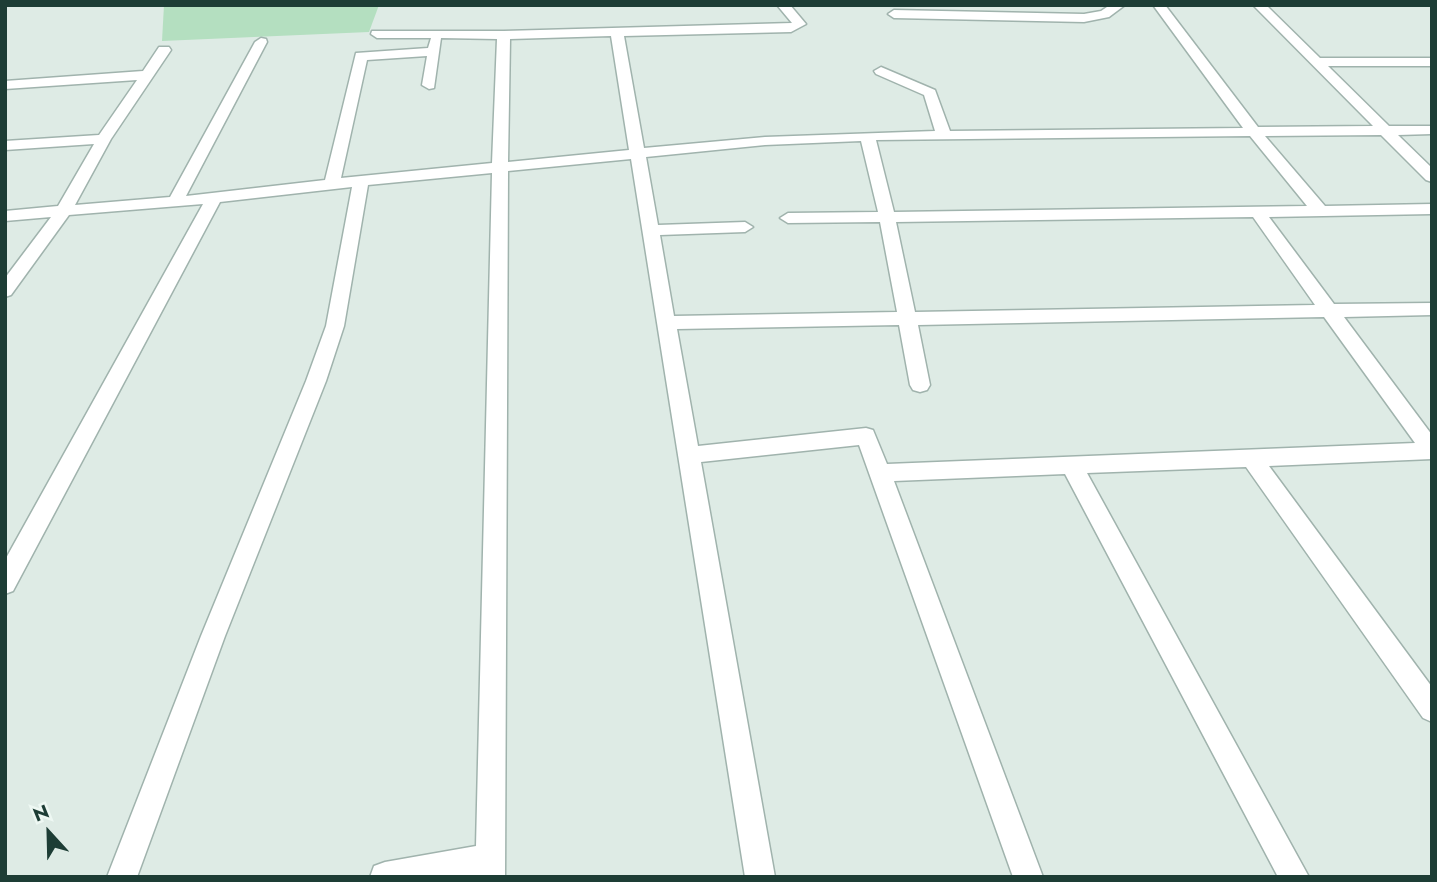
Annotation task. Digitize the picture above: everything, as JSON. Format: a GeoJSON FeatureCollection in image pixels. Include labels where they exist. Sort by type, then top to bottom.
{"type":"FeatureCollection","features":[{"type":"Feature","properties":{"kind":"street"},"geometry":{"type":"LineString","coordinates":[[377,34],[504,35],[791,27],[800,24],[783,5]]}},
{"type":"Feature","properties":{"kind":"street"},"geometry":{"type":"LineString","coordinates":[[894,14],[1084,18],[1105,14],[1119,5]]}},
{"type":"Feature","properties":{"kind":"street"},"geometry":{"type":"LineString","coordinates":[[1159,5],[1253,131],[1320,211]]}},
{"type":"Feature","properties":{"kind":"street"},"geometry":{"type":"LineString","coordinates":[[1258,5],[1432,177]]}},
{"type":"Feature","properties":{"kind":"street"},"geometry":{"type":"LineString","coordinates":[[617,32],[760,877]]}},
{"type":"Feature","properties":{"kind":"street"},"geometry":{"type":"LineString","coordinates":[[429,85],[436,35]]}},
{"type":"Feature","properties":{"kind":"street"},"geometry":{"type":"LineString","coordinates":[[385,877],[490,868],[504,35]]}},
{"type":"Feature","properties":{"kind":"street"},"geometry":{"type":"LineString","coordinates":[[176,200],[261,42]]}},
{"type":"Feature","properties":{"kind":"street"},"geometry":{"type":"LineString","coordinates":[[5,291],[64,211],[104,139],[164,50]]}},
{"type":"Feature","properties":{"kind":"street"},"geometry":{"type":"LineString","coordinates":[[332,184],[361,57],[434,52]]}},
{"type":"Feature","properties":{"kind":"street"},"geometry":{"type":"LineString","coordinates":[[1316,62],[1432,62]]}},
{"type":"Feature","properties":{"kind":"street"},"geometry":{"type":"LineString","coordinates":[[881,71],[930,93],[944,135]]}},
{"type":"Feature","properties":{"kind":"street"},"geometry":{"type":"LineString","coordinates":[[5,85],[148,75]]}},
{"type":"Feature","properties":{"kind":"street"},"geometry":{"type":"LineString","coordinates":[[5,216],[214,198],[765,141],[867,136],[1432,130]]}},
{"type":"Feature","properties":{"kind":"street"},"geometry":{"type":"LineString","coordinates":[[867,136],[887,217],[920,385]]}},
{"type":"Feature","properties":{"kind":"street"},"geometry":{"type":"LineString","coordinates":[[5,146],[104,139]]}},
{"type":"Feature","properties":{"kind":"street"},"geometry":{"type":"LineString","coordinates":[[122,877],[213,636],[316,381],[335,326],[361,181]]}},
{"type":"Feature","properties":{"kind":"street"},"geometry":{"type":"LineString","coordinates":[[5,583],[214,198]]}},
{"type":"Feature","properties":{"kind":"street"},"geometry":{"type":"LineString","coordinates":[[788,218],[1432,209]]}},
{"type":"Feature","properties":{"kind":"street"},"geometry":{"type":"LineString","coordinates":[[1257,212],[1432,451]]}},
{"type":"Feature","properties":{"kind":"street"},"geometry":{"type":"LineString","coordinates":[[652,230],[745,228]]}},
{"type":"Feature","properties":{"kind":"street"},"geometry":{"type":"LineString","coordinates":[[668,323],[1432,309]]}},
{"type":"Feature","properties":{"kind":"street"},"geometry":{"type":"LineString","coordinates":[[690,454],[866,436],[1028,877]]}},
{"type":"Feature","properties":{"kind":"street"},"geometry":{"type":"LineString","coordinates":[[880,473],[1432,451]]}},
{"type":"Feature","properties":{"kind":"street"},"geometry":{"type":"LineString","coordinates":[[1251,458],[1432,709]]}},
{"type":"Feature","properties":{"kind":"street"},"geometry":{"type":"LineString","coordinates":[[1071,465],[1294,877]]}},
{"type":"Feature","properties":{"kind":"green space"},"geometry":{"type":"Polygon","coordinates":[[[164,5],[379,5],[369,32],[162,41],[164,5]]]}}]}
